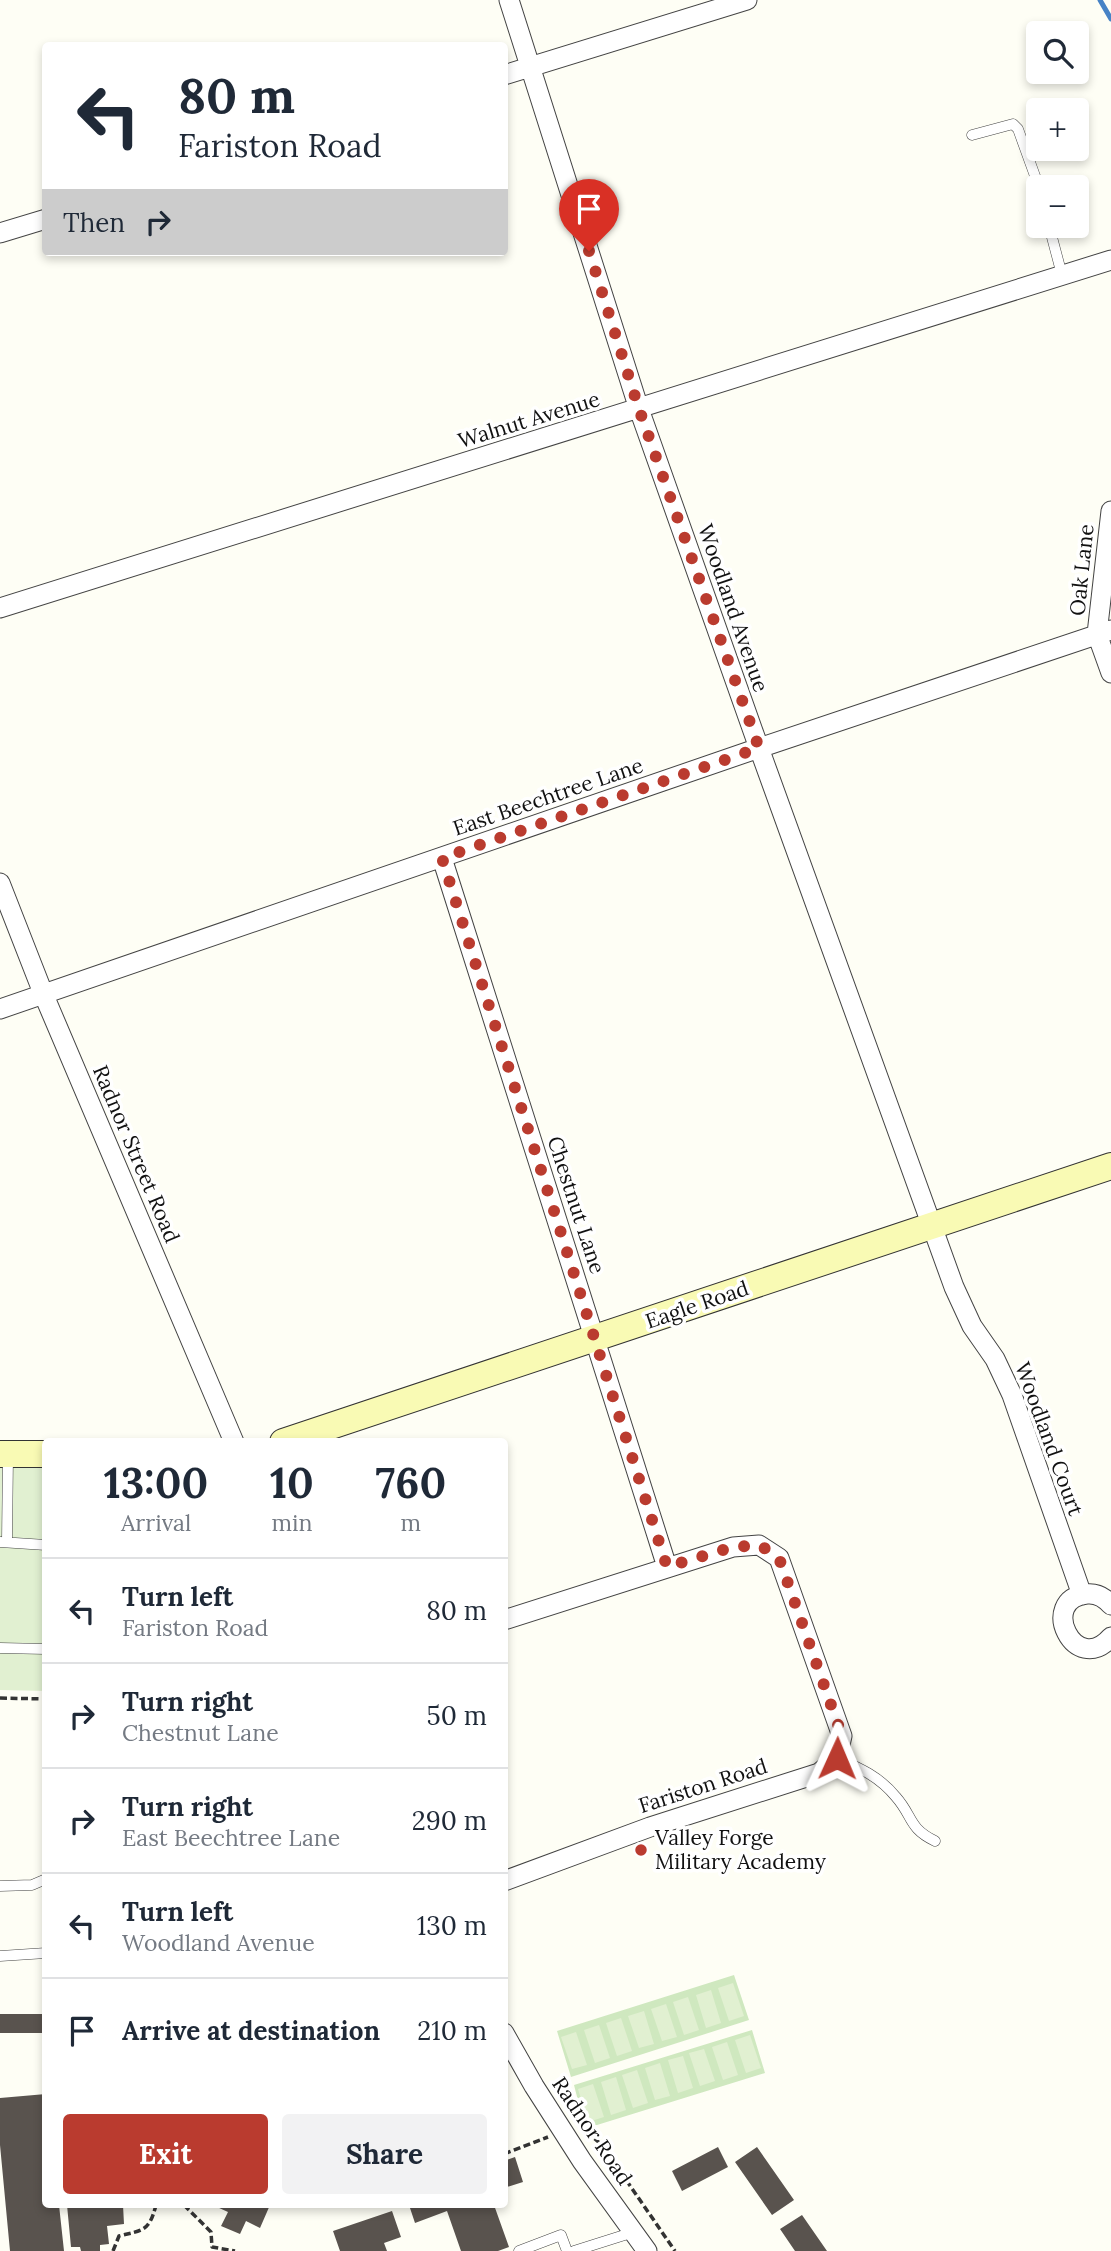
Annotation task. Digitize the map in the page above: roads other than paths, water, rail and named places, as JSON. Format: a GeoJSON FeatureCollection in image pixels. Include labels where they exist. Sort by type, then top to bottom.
{"type":"FeatureCollection","features":[{"type":"Feature","properties":{"kind":"street","name":"Woodland Avenue"},"geometry":{"type":"LineString","coordinates":[[509,0],[639,409],[933,1226]]}},
{"type":"Feature","properties":{"kind":"street"},"geometry":{"type":"LineString","coordinates":[[508,74],[747,0]]}},
{"type":"Feature","properties":{"kind":"street"},"geometry":{"type":"LineString","coordinates":[[0,233],[42,220]]}},
{"type":"Feature","properties":{"kind":"street","name":"Walnut Avenue"},"geometry":{"type":"LineString","coordinates":[[0,608],[1111,260]]}},
{"type":"Feature","properties":{"kind":"street","name":"Oak Lane"},"geometry":{"type":"LineString","coordinates":[[1111,511],[1104,632],[1111,673]]}},
{"type":"Feature","properties":{"kind":"street","name":"East Beechtree Lane"},"geometry":{"type":"LineString","coordinates":[[0,1009],[1104,632]]}},
{"type":"Feature","properties":{"kind":"street","name":"Chestnut Lane"},"geometry":{"type":"LineString","coordinates":[[442,858],[667,1567]]}},
{"type":"Feature","properties":{"kind":"street","name":"Radnor Street Road"},"geometry":{"type":"LineString","coordinates":[[0,883],[43,993],[232,1438]]}},
{"type":"Feature","properties":{"kind":"street","name":"Eagle Road"},"geometry":{"type":"LineString","coordinates":[[295,1438],[1111,1166]]}},
{"type":"Feature","properties":{"kind":"street","name":"Woodland Court"},"geometry":{"type":"LineString","coordinates":[[933,1226],[954,1287],[968,1317],[995,1359],[1012,1395],[1082,1595]]}},
{"type":"Feature","properties":{"kind":"street"},"geometry":{"type":"LineString","coordinates":[[4,1454],[42,1454]]}},
{"type":"Feature","properties":{"kind":"street"},"geometry":{"type":"LineString","coordinates":[[508,1619],[733,1547],[760,1545],[779,1558],[842,1736],[837,1758]]}},
{"type":"Feature","properties":{"kind":"street"},"geometry":{"type":"LineString","coordinates":[[1111,1605],[1098,1595],[1082,1595],[1069,1604],[1063,1616],[1066,1635],[1079,1646],[1098,1647],[1111,1637]]}},
{"type":"Feature","properties":{"kind":"street","name":"Fariston Road"},"geometry":{"type":"LineString","coordinates":[[508,1880],[650,1827],[819,1773],[837,1758]]}},
{"type":"Feature","properties":{"kind":"street","name":"Radnor Road"},"geometry":{"type":"LineString","coordinates":[[508,2041],[582,2161],[647,2251]]}},
{"type":"Feature","properties":{"kind":"lane"},"geometry":{"type":"LineString","coordinates":[[972,135],[1013,124],[1018,129],[1034,175]]}},
{"type":"Feature","properties":{"kind":"lane"},"geometry":{"type":"LineString","coordinates":[[1052,238],[1062,275]]}},
{"type":"Feature","properties":{"kind":"lane"},"geometry":{"type":"LineString","coordinates":[[4,1454],[4,1542],[42,1545]]}},
{"type":"Feature","properties":{"kind":"lane"},"geometry":{"type":"LineString","coordinates":[[0,1648],[42,1649]]}},
{"type":"Feature","properties":{"kind":"lane"},"geometry":{"type":"LineString","coordinates":[[837,1758],[867,1771],[882,1782],[899,1799],[911,1823],[921,1835],[934,1842]]}},
{"type":"Feature","properties":{"kind":"lane"},"geometry":{"type":"LineString","coordinates":[[0,1886],[32,1885],[42,1881]]}},
{"type":"Feature","properties":{"kind":"lane"},"geometry":{"type":"LineString","coordinates":[[0,1956],[42,1953]]}},
{"type":"Feature","properties":{"kind":"lane"},"geometry":{"type":"LineString","coordinates":[[574,2251],[634,2232]]}},
{"type":"Feature","properties":{"kind":"lane"},"geometry":{"type":"LineString","coordinates":[[519,2251],[561,2235],[567,2251]]}},
{"type":"Feature","properties":{"kind":"waterway"},"geometry":{"type":"LineString","coordinates":[[1100,0],[1111,19]]}},
{"type":"Feature","properties":{"kind":"place","name":"Valley Forge Military Academy"},"geometry":{"type":"Point","coordinates":[641,1850]}}]}
